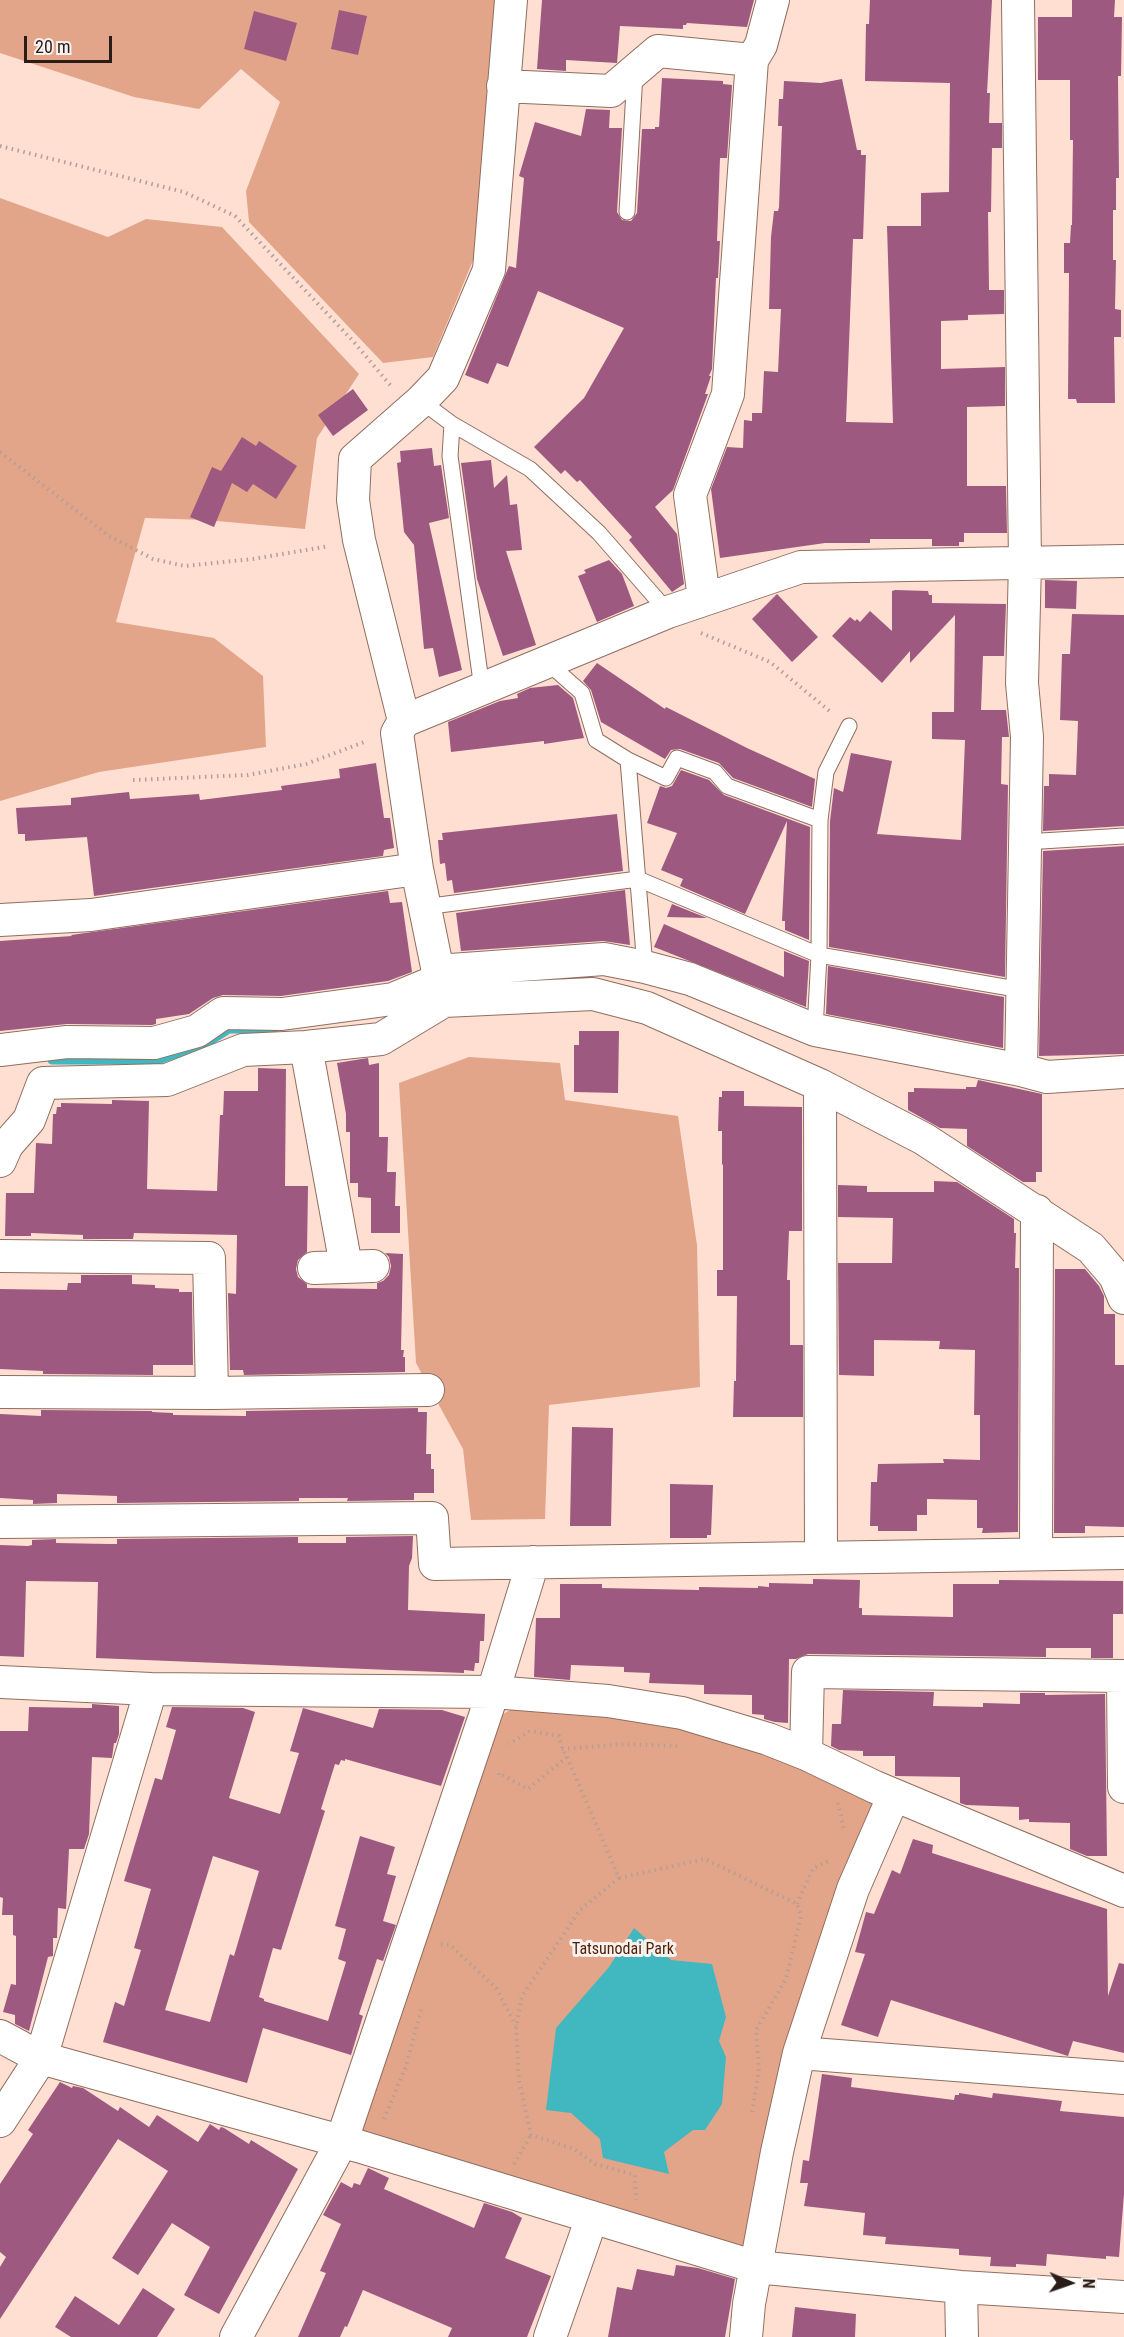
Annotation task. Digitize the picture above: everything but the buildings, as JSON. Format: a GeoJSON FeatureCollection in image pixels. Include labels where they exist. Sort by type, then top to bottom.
{"type":"FeatureCollection","features":[{"type":"Feature","properties":{"kind":"street"},"geometry":{"type":"LineString","coordinates":[[440,984],[417,870],[401,727],[359,540],[353,500],[355,459],[443,378],[489,270],[511,0]]}},
{"type":"Feature","properties":{"kind":"street"},"geometry":{"type":"LineString","coordinates":[[704,598],[690,495],[728,394],[752,60],[761,45],[773,0]]}},
{"type":"Feature","properties":{"kind":"street"},"geometry":{"type":"LineString","coordinates":[[1018,0],[1025,563],[1022,683],[1027,737],[1021,1070]]}},
{"type":"Feature","properties":{"kind":"street"},"geometry":{"type":"LineString","coordinates":[[503,86],[610,91],[658,51],[752,60]]}},
{"type":"Feature","properties":{"kind":"street"},"geometry":{"type":"LineString","coordinates":[[401,727],[482,689],[668,612],[801,567],[1124,561]]}},
{"type":"Feature","properties":{"kind":"street"},"geometry":{"type":"LineString","coordinates":[[0,920],[91,915],[417,870]]}},
{"type":"Feature","properties":{"kind":"street"},"geometry":{"type":"LineString","coordinates":[[0,1050],[67,1042],[154,1043],[197,1031],[223,1013],[282,1014],[393,999],[440,984],[604,959],[690,979],[815,1030],[1047,1077],[1124,1072]]}},
{"type":"Feature","properties":{"kind":"street"},"geometry":{"type":"LineString","coordinates":[[0,1161],[7,1145],[29,1120],[43,1083],[167,1080],[243,1050],[306,1047],[381,1039],[440,984],[593,994],[647,1008],[820,1086],[924,1139],[1091,1248],[1115,1276],[1124,1298]]}},
{"type":"Feature","properties":{"kind":"street"},"geometry":{"type":"LineString","coordinates":[[306,1047],[360,1266],[314,1268]]}},
{"type":"Feature","properties":{"kind":"street"},"geometry":{"type":"LineString","coordinates":[[820,1086],[822,1558]]}},
{"type":"Feature","properties":{"kind":"street"},"geometry":{"type":"LineString","coordinates":[[1036,1211],[1036,1554]]}},
{"type":"Feature","properties":{"kind":"street"},"geometry":{"type":"LineString","coordinates":[[0,1256],[209,1258],[212,1393]]}},
{"type":"Feature","properties":{"kind":"street"},"geometry":{"type":"LineString","coordinates":[[0,1392],[212,1393],[428,1390]]}},
{"type":"Feature","properties":{"kind":"street"},"geometry":{"type":"LineString","coordinates":[[0,1522],[432,1518],[435,1564],[1124,1553]]}},
{"type":"Feature","properties":{"kind":"street"},"geometry":{"type":"LineString","coordinates":[[236,2337],[341,2143],[493,1692],[533,1562]]}},
{"type":"Feature","properties":{"kind":"street"},"geometry":{"type":"LineString","coordinates":[[806,1754],[808,1672],[1123,1676],[1124,1787]]}},
{"type":"Feature","properties":{"kind":"street"},"geometry":{"type":"LineString","coordinates":[[0,1682],[151,1689],[493,1692],[608,1701],[682,1713],[768,1739],[806,1754],[894,1795],[1124,1890]]}},
{"type":"Feature","properties":{"kind":"street"},"geometry":{"type":"LineString","coordinates":[[0,2121],[41,2058],[151,1689]]}},
{"type":"Feature","properties":{"kind":"street"},"geometry":{"type":"LineString","coordinates":[[746,2337],[748,2304],[777,2152],[799,2053],[853,1889],[894,1795]]}},
{"type":"Feature","properties":{"kind":"street"},"geometry":{"type":"LineString","coordinates":[[0,2036],[41,2058],[341,2143],[756,2267],[961,2287],[1124,2297]]}},
{"type":"Feature","properties":{"kind":"street"},"geometry":{"type":"LineString","coordinates":[[799,2053],[1124,2079]]}},
{"type":"Feature","properties":{"kind":"street"},"geometry":{"type":"LineString","coordinates":[[550,2337],[592,2217]]}},
{"type":"Feature","properties":{"kind":"street"},"geometry":{"type":"LineString","coordinates":[[961,2287],[962,2337]]}},
{"type":"Feature","properties":{"kind":"lane"},"geometry":{"type":"LineString","coordinates":[[627,212],[635,70]]}},
{"type":"Feature","properties":{"kind":"lane"},"geometry":{"type":"LineString","coordinates":[[416,405],[530,469],[600,533],[668,612]]}},
{"type":"Feature","properties":{"kind":"lane"},"geometry":{"type":"LineString","coordinates":[[452,424],[450,456],[482,689]]}},
{"type":"Feature","properties":{"kind":"lane"},"geometry":{"type":"LineString","coordinates":[[547,662],[582,693],[596,740],[628,760],[666,778],[677,758],[715,772],[728,786],[820,820]]}},
{"type":"Feature","properties":{"kind":"lane"},"geometry":{"type":"LineString","coordinates":[[815,1030],[819,955],[820,820],[826,772],[849,726]]}},
{"type":"Feature","properties":{"kind":"lane"},"geometry":{"type":"LineString","coordinates":[[628,760],[645,967]]}},
{"type":"Feature","properties":{"kind":"lane"},"geometry":{"type":"LineString","coordinates":[[1025,842],[1124,836]]}},
{"type":"Feature","properties":{"kind":"lane"},"geometry":{"type":"LineString","coordinates":[[424,907],[638,879],[819,955],[1022,990]]}},
{"type":"Feature","properties":{"kind":"path"},"geometry":{"type":"LineString","coordinates":[[0,146],[184,192],[235,216],[416,405]]}},
{"type":"Feature","properties":{"kind":"path"},"geometry":{"type":"LineString","coordinates":[[0,453],[109,536],[153,559],[184,566],[253,559],[359,540]]}},
{"type":"Feature","properties":{"kind":"path"},"geometry":{"type":"LineString","coordinates":[[668,612],[693,630],[770,662],[849,726]]}},
{"type":"Feature","properties":{"kind":"path"},"geometry":{"type":"LineString","coordinates":[[133,780],[248,775],[306,764],[401,727]]}},
{"type":"Feature","properties":{"kind":"path"},"geometry":{"type":"LineString","coordinates":[[506,1753],[509,1743],[530,1731],[558,1736],[619,1878]]}},
{"type":"Feature","properties":{"kind":"path"},"geometry":{"type":"LineString","coordinates":[[562,1749],[624,1744]]}},
{"type":"Feature","properties":{"kind":"path"},"geometry":{"type":"LineString","coordinates":[[500,1773],[528,1790],[567,1757]]}},
{"type":"Feature","properties":{"kind":"path"},"geometry":{"type":"LineString","coordinates":[[496,1783],[503,1763]]}},
{"type":"Feature","properties":{"kind":"path"},"geometry":{"type":"LineString","coordinates":[[837,1797],[846,1841]]}},
{"type":"Feature","properties":{"kind":"path"},"geometry":{"type":"LineString","coordinates":[[752,2114],[759,2069],[756,2030],[786,1979],[801,1916],[797,1904],[813,1868],[840,1856]]}},
{"type":"Feature","properties":{"kind":"path"},"geometry":{"type":"LineString","coordinates":[[510,2172],[531,2135],[519,2080],[516,2027],[522,1996],[580,1910],[619,1878],[705,1859],[797,1904]]}},
{"type":"Feature","properties":{"kind":"path"},"geometry":{"type":"LineString","coordinates":[[442,1934],[438,1944],[450,1945],[496,1988],[516,2027]]}},
{"type":"Feature","properties":{"kind":"path"},"geometry":{"type":"LineString","coordinates":[[381,2127],[406,2066],[424,2000]]}},
{"type":"Feature","properties":{"kind":"path"},"geometry":{"type":"LineString","coordinates":[[531,2135],[574,2149],[595,2164],[635,2175],[636,2209]]}},
{"type":"Feature","properties":{"kind":"green space"},"geometry":{"type":"Polygon","coordinates":[[[0,0],[502,0],[483,150],[479,246],[433,357],[383,363],[249,222],[246,191],[280,102],[241,69],[199,109],[134,97],[0,53],[0,0]]]}},
{"type":"Feature","properties":{"kind":"green space"},"geometry":{"type":"Polygon","coordinates":[[[0,198],[108,237],[146,219],[222,227],[359,374],[317,438],[305,529],[206,520],[145,518],[116,622],[214,638],[263,676],[266,747],[99,772],[0,801],[0,198]]]}},
{"type":"Feature","properties":{"kind":"green space"},"geometry":{"type":"Polygon","coordinates":[[[469,1057],[560,1063],[565,1100],[678,1116],[697,1245],[700,1387],[549,1405],[545,1519],[471,1520],[463,1449],[416,1363],[399,1083],[469,1057]]]}},
{"type":"Feature","properties":{"kind":"green space","name":"Tatsunodai Park"},"geometry":{"type":"Polygon","coordinates":[[[513,1708],[681,1723],[872,1797],[876,1806],[749,2246],[740,2252],[368,2138],[361,2128],[500,1716],[513,1708]]]}},
{"type":"Feature","properties":{"kind":"water"},"geometry":{"type":"Polygon","coordinates":[[[634,1928],[671,1960],[712,1964],[726,2017],[719,2041],[726,2057],[722,2104],[705,2130],[693,2130],[664,2152],[669,2174],[603,2158],[600,2139],[571,2113],[546,2110],[556,2028],[609,1967],[634,1928]]]}},
{"type":"Feature","properties":{"kind":"waterway"},"geometry":{"type":"LineString","coordinates":[[52,1060],[158,1060],[205,1044],[229,1029],[274,1029]]}}]}
